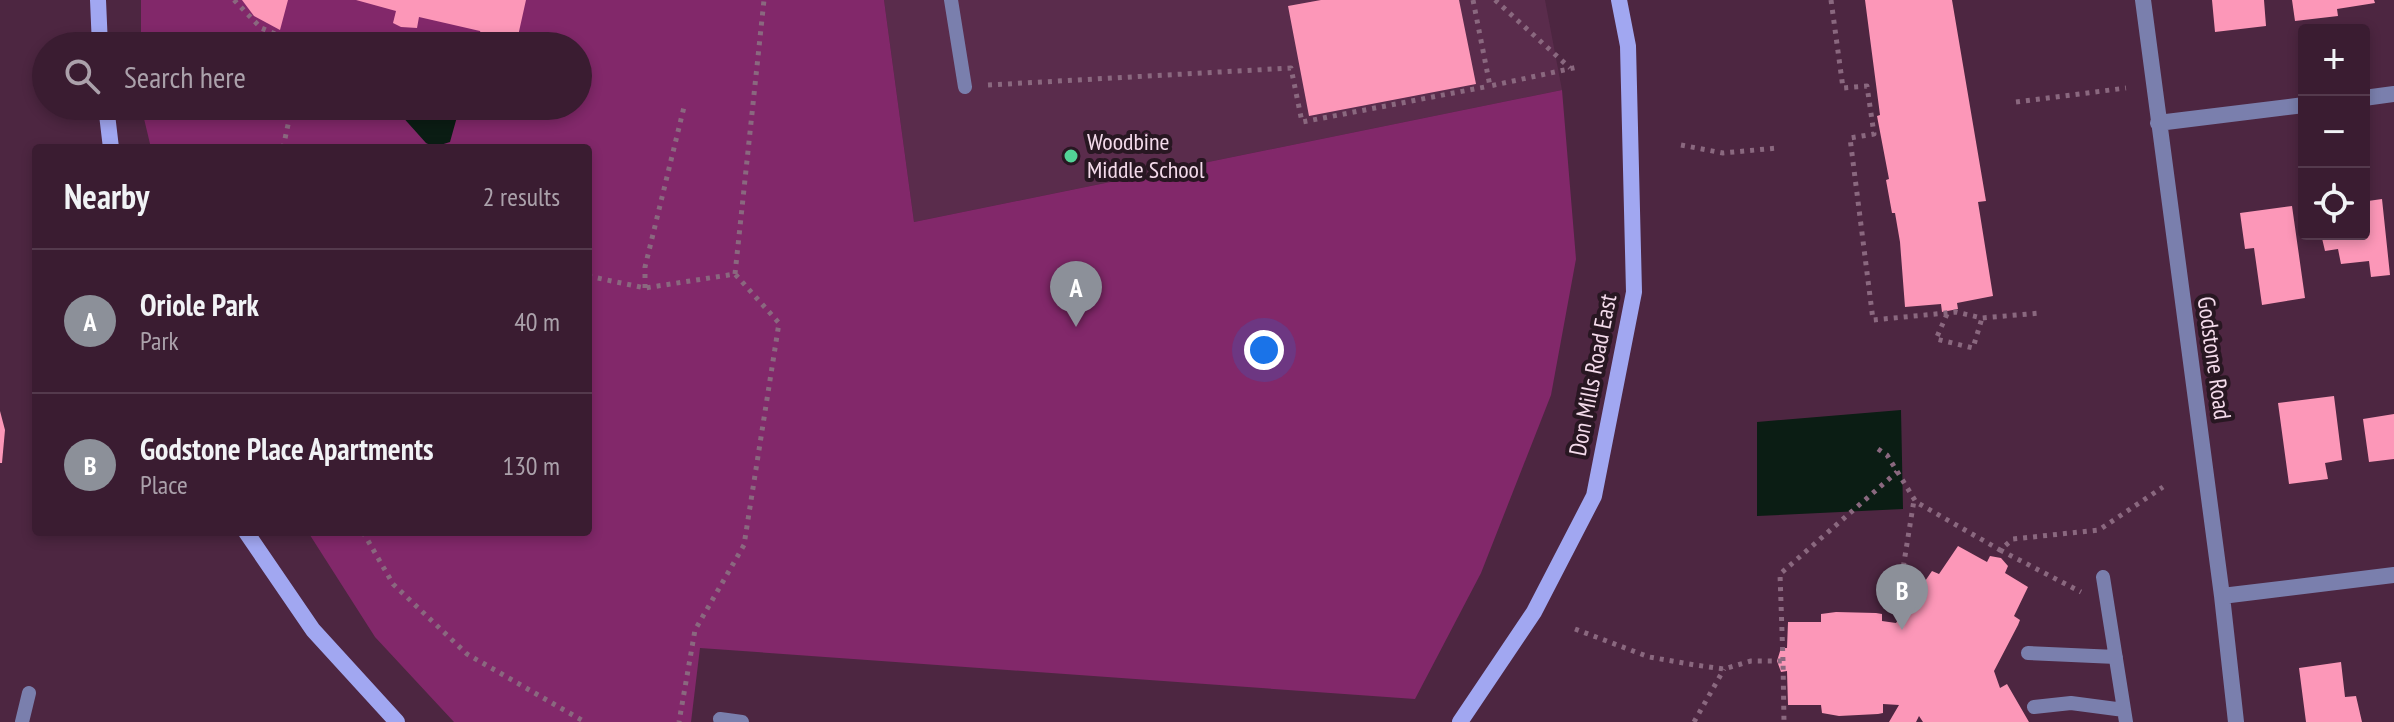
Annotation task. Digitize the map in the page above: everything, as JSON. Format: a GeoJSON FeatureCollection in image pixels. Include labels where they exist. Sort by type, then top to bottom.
{"type":"FeatureCollection","features":[{"type":"Feature","properties":{"kind":"main road"},"geometry":{"type":"LineString","coordinates":[[98,0],[99,32]]}},
{"type":"Feature","properties":{"kind":"main road","name":"Don Mills Road East"},"geometry":{"type":"LineString","coordinates":[[1460,722],[1534,612],[1594,496],[1634,292],[1628,46],[1619,0]]}},
{"type":"Feature","properties":{"kind":"main road"},"geometry":{"type":"LineString","coordinates":[[108,120],[111,144]]}},
{"type":"Feature","properties":{"kind":"main road"},"geometry":{"type":"LineString","coordinates":[[249,536],[313,630],[397,722]]}},
{"type":"Feature","properties":{"kind":"street","name":"Godstone Road"},"geometry":{"type":"LineString","coordinates":[[2143,0],[2236,722]]}},
{"type":"Feature","properties":{"kind":"street"},"geometry":{"type":"LineString","coordinates":[[2370,97],[2394,94]]}},
{"type":"Feature","properties":{"kind":"street"},"geometry":{"type":"LineString","coordinates":[[2158,123],[2298,106]]}},
{"type":"Feature","properties":{"kind":"street"},"geometry":{"type":"LineString","coordinates":[[2222,596],[2394,575]]}},
{"type":"Feature","properties":{"kind":"lane"},"geometry":{"type":"LineString","coordinates":[[951,0],[965,87]]}},
{"type":"Feature","properties":{"kind":"lane"},"geometry":{"type":"LineString","coordinates":[[2034,707],[2071,703],[2125,716],[2103,577]]}},
{"type":"Feature","properties":{"kind":"lane"},"geometry":{"type":"LineString","coordinates":[[2028,653],[2116,657]]}},
{"type":"Feature","properties":{"kind":"lane"},"geometry":{"type":"LineString","coordinates":[[22,722],[29,693]]}},
{"type":"Feature","properties":{"kind":"lane"},"geometry":{"type":"LineString","coordinates":[[720,719],[742,722]]}},
{"type":"Feature","properties":{"kind":"path"},"geometry":{"type":"LineString","coordinates":[[234,0],[261,28],[271,32]]}},
{"type":"Feature","properties":{"kind":"path"},"geometry":{"type":"LineString","coordinates":[[679,722],[695,630],[744,545],[779,323],[735,274],[764,0]]}},
{"type":"Feature","properties":{"kind":"path"},"geometry":{"type":"LineString","coordinates":[[1473,0],[1490,86]]}},
{"type":"Feature","properties":{"kind":"path"},"geometry":{"type":"LineString","coordinates":[[1495,0],[1570,69]]}},
{"type":"Feature","properties":{"kind":"path"},"geometry":{"type":"LineString","coordinates":[[1831,0],[1843,88],[1867,86],[1874,134],[1850,138],[1873,320],[1948,313],[1982,318],[2040,313]]}},
{"type":"Feature","properties":{"kind":"path"},"geometry":{"type":"LineString","coordinates":[[965,87],[1291,68],[1302,122],[1578,67]]}},
{"type":"Feature","properties":{"kind":"path"},"geometry":{"type":"LineString","coordinates":[[2016,102],[2126,88]]}},
{"type":"Feature","properties":{"kind":"path"},"geometry":{"type":"LineString","coordinates":[[645,288],[645,267],[684,107]]}},
{"type":"Feature","properties":{"kind":"path"},"geometry":{"type":"LineString","coordinates":[[284,144],[289,120]]}},
{"type":"Feature","properties":{"kind":"path"},"geometry":{"type":"LineString","coordinates":[[1681,145],[1723,153],[1777,148]]}},
{"type":"Feature","properties":{"kind":"path"},"geometry":{"type":"LineString","coordinates":[[592,277],[645,288],[735,274]]}},
{"type":"Feature","properties":{"kind":"path"},"geometry":{"type":"LineString","coordinates":[[1948,313],[1936,339],[1973,348],[1982,318]]}},
{"type":"Feature","properties":{"kind":"path"},"geometry":{"type":"LineString","coordinates":[[1878,449],[1887,455],[1914,499],[2000,550],[2109,606]]}},
{"type":"Feature","properties":{"kind":"path"},"geometry":{"type":"LineString","coordinates":[[1784,722],[1780,574],[1897,472]]}},
{"type":"Feature","properties":{"kind":"path"},"geometry":{"type":"LineString","coordinates":[[2000,550],[2013,539],[2099,530],[2163,487]]}},
{"type":"Feature","properties":{"kind":"path"},"geometry":{"type":"LineString","coordinates":[[1897,606],[1914,499]]}},
{"type":"Feature","properties":{"kind":"path"},"geometry":{"type":"LineString","coordinates":[[365,536],[393,584],[467,654],[585,722]]}},
{"type":"Feature","properties":{"kind":"path"},"geometry":{"type":"LineString","coordinates":[[1575,629],[1649,657],[1724,669],[1751,661],[1783,661]]}},
{"type":"Feature","properties":{"kind":"path"},"geometry":{"type":"LineString","coordinates":[[1694,722],[1724,669]]}},
{"type":"Feature","properties":{"kind":"shaded area"},"geometry":{"type":"Polygon","coordinates":[[[141,0],[884,0],[914,222],[1562,90],[1576,259],[1551,395],[1481,573],[1415,699],[700,648],[691,722],[454,722],[375,637],[311,536],[592,536],[592,144],[150,144],[144,120],[592,120],[592,32],[141,32],[141,0]]]}},
{"type":"Feature","properties":{"kind":"shaded area","name":"Woodbine Middle School"},"geometry":{"type":"Polygon","coordinates":[[[884,0],[1545,0],[1562,90],[914,222],[884,0]]]}},
{"type":"Feature","properties":{"kind":"shaded area"},"geometry":{"type":"Polygon","coordinates":[[[405,120],[456,120],[450,142],[426,143],[405,120]]]}},
{"type":"Feature","properties":{"kind":"shaded area"},"geometry":{"type":"Polygon","coordinates":[[[1901,410],[1903,509],[1757,516],[1757,422],[1901,410]]]}},
{"type":"Feature","properties":{"kind":"building"},"geometry":{"type":"Polygon","coordinates":[[[242,0],[288,0],[280,30],[254,16],[242,0]]]}},
{"type":"Feature","properties":{"kind":"building"},"geometry":{"type":"Polygon","coordinates":[[[356,0],[526,0],[519,32],[480,32],[419,17],[417,28],[401,27],[393,23],[396,11],[356,0]]]}},
{"type":"Feature","properties":{"kind":"building"},"geometry":{"type":"Polygon","coordinates":[[[1321,0],[1459,0],[1476,84],[1309,116],[1288,6],[1321,0]]]}},
{"type":"Feature","properties":{"kind":"building"},"geometry":{"type":"Polygon","coordinates":[[[1865,0],[1952,0],[1986,201],[1978,202],[1993,296],[1957,303],[1958,309],[1942,312],[1941,304],[1905,307],[1900,242],[1886,180],[1889,179],[1877,116],[1880,115],[1865,0]]]}},
{"type":"Feature","properties":{"kind":"building"},"geometry":{"type":"Polygon","coordinates":[[[2212,0],[2264,0],[2266,26],[2215,32],[2212,0]]]}},
{"type":"Feature","properties":{"kind":"building"},"geometry":{"type":"Polygon","coordinates":[[[2292,0],[2374,0],[2375,3],[2337,9],[2338,16],[2295,21],[2292,0]]]}},
{"type":"Feature","properties":{"kind":"building"},"geometry":{"type":"Polygon","coordinates":[[[2382,199],[2390,275],[2371,277],[2369,261],[2341,264],[2338,249],[2325,251],[2322,240],[2370,240],[2370,201],[2382,199]]]}},
{"type":"Feature","properties":{"kind":"building"},"geometry":{"type":"Polygon","coordinates":[[[2292,206],[2305,298],[2262,305],[2254,248],[2245,249],[2240,213],[2292,206]]]}},
{"type":"Feature","properties":{"kind":"building"},"geometry":{"type":"Polygon","coordinates":[[[2334,396],[2342,460],[2325,463],[2328,479],[2289,484],[2278,403],[2334,396]]]}},
{"type":"Feature","properties":{"kind":"building"},"geometry":{"type":"Polygon","coordinates":[[[0,411],[5,430],[2,463],[0,463],[0,411]]]}},
{"type":"Feature","properties":{"kind":"building"},"geometry":{"type":"Polygon","coordinates":[[[2394,414],[2394,459],[2369,462],[2363,419],[2394,414]]]}},
{"type":"Feature","properties":{"kind":"building"},"geometry":{"type":"Polygon","coordinates":[[[1958,546],[1987,562],[1990,556],[2001,558],[2008,566],[2005,573],[2028,587],[2014,616],[2020,620],[2018,625],[1994,671],[2000,688],[2007,684],[2029,722],[1923,722],[1919,716],[1916,722],[1889,722],[1899,705],[1883,704],[1883,713],[1878,714],[1839,716],[1822,713],[1821,705],[1788,705],[1787,671],[1781,672],[1777,661],[1781,648],[1787,648],[1788,622],[1821,622],[1821,614],[1836,612],[1882,614],[1882,621],[1896,623],[1932,571],[1939,574],[1958,546]]]}},
{"type":"Feature","properties":{"kind":"building"},"geometry":{"type":"Polygon","coordinates":[[[2341,662],[2345,697],[2356,696],[2362,722],[2306,722],[2299,668],[2341,662]]]}},
{"type":"Feature","properties":{"kind":"place","name":"Woodbine Middle School"},"geometry":{"type":"Point","coordinates":[1071,156]}},
{"type":"Feature","properties":{"kind":"place","name":"Oriole Park"},"geometry":{"type":"Point","coordinates":[1076,327]}},
{"type":"Feature","properties":{"kind":"place","name":"Godstone Place Apartments"},"geometry":{"type":"Point","coordinates":[1902,630]}}]}
